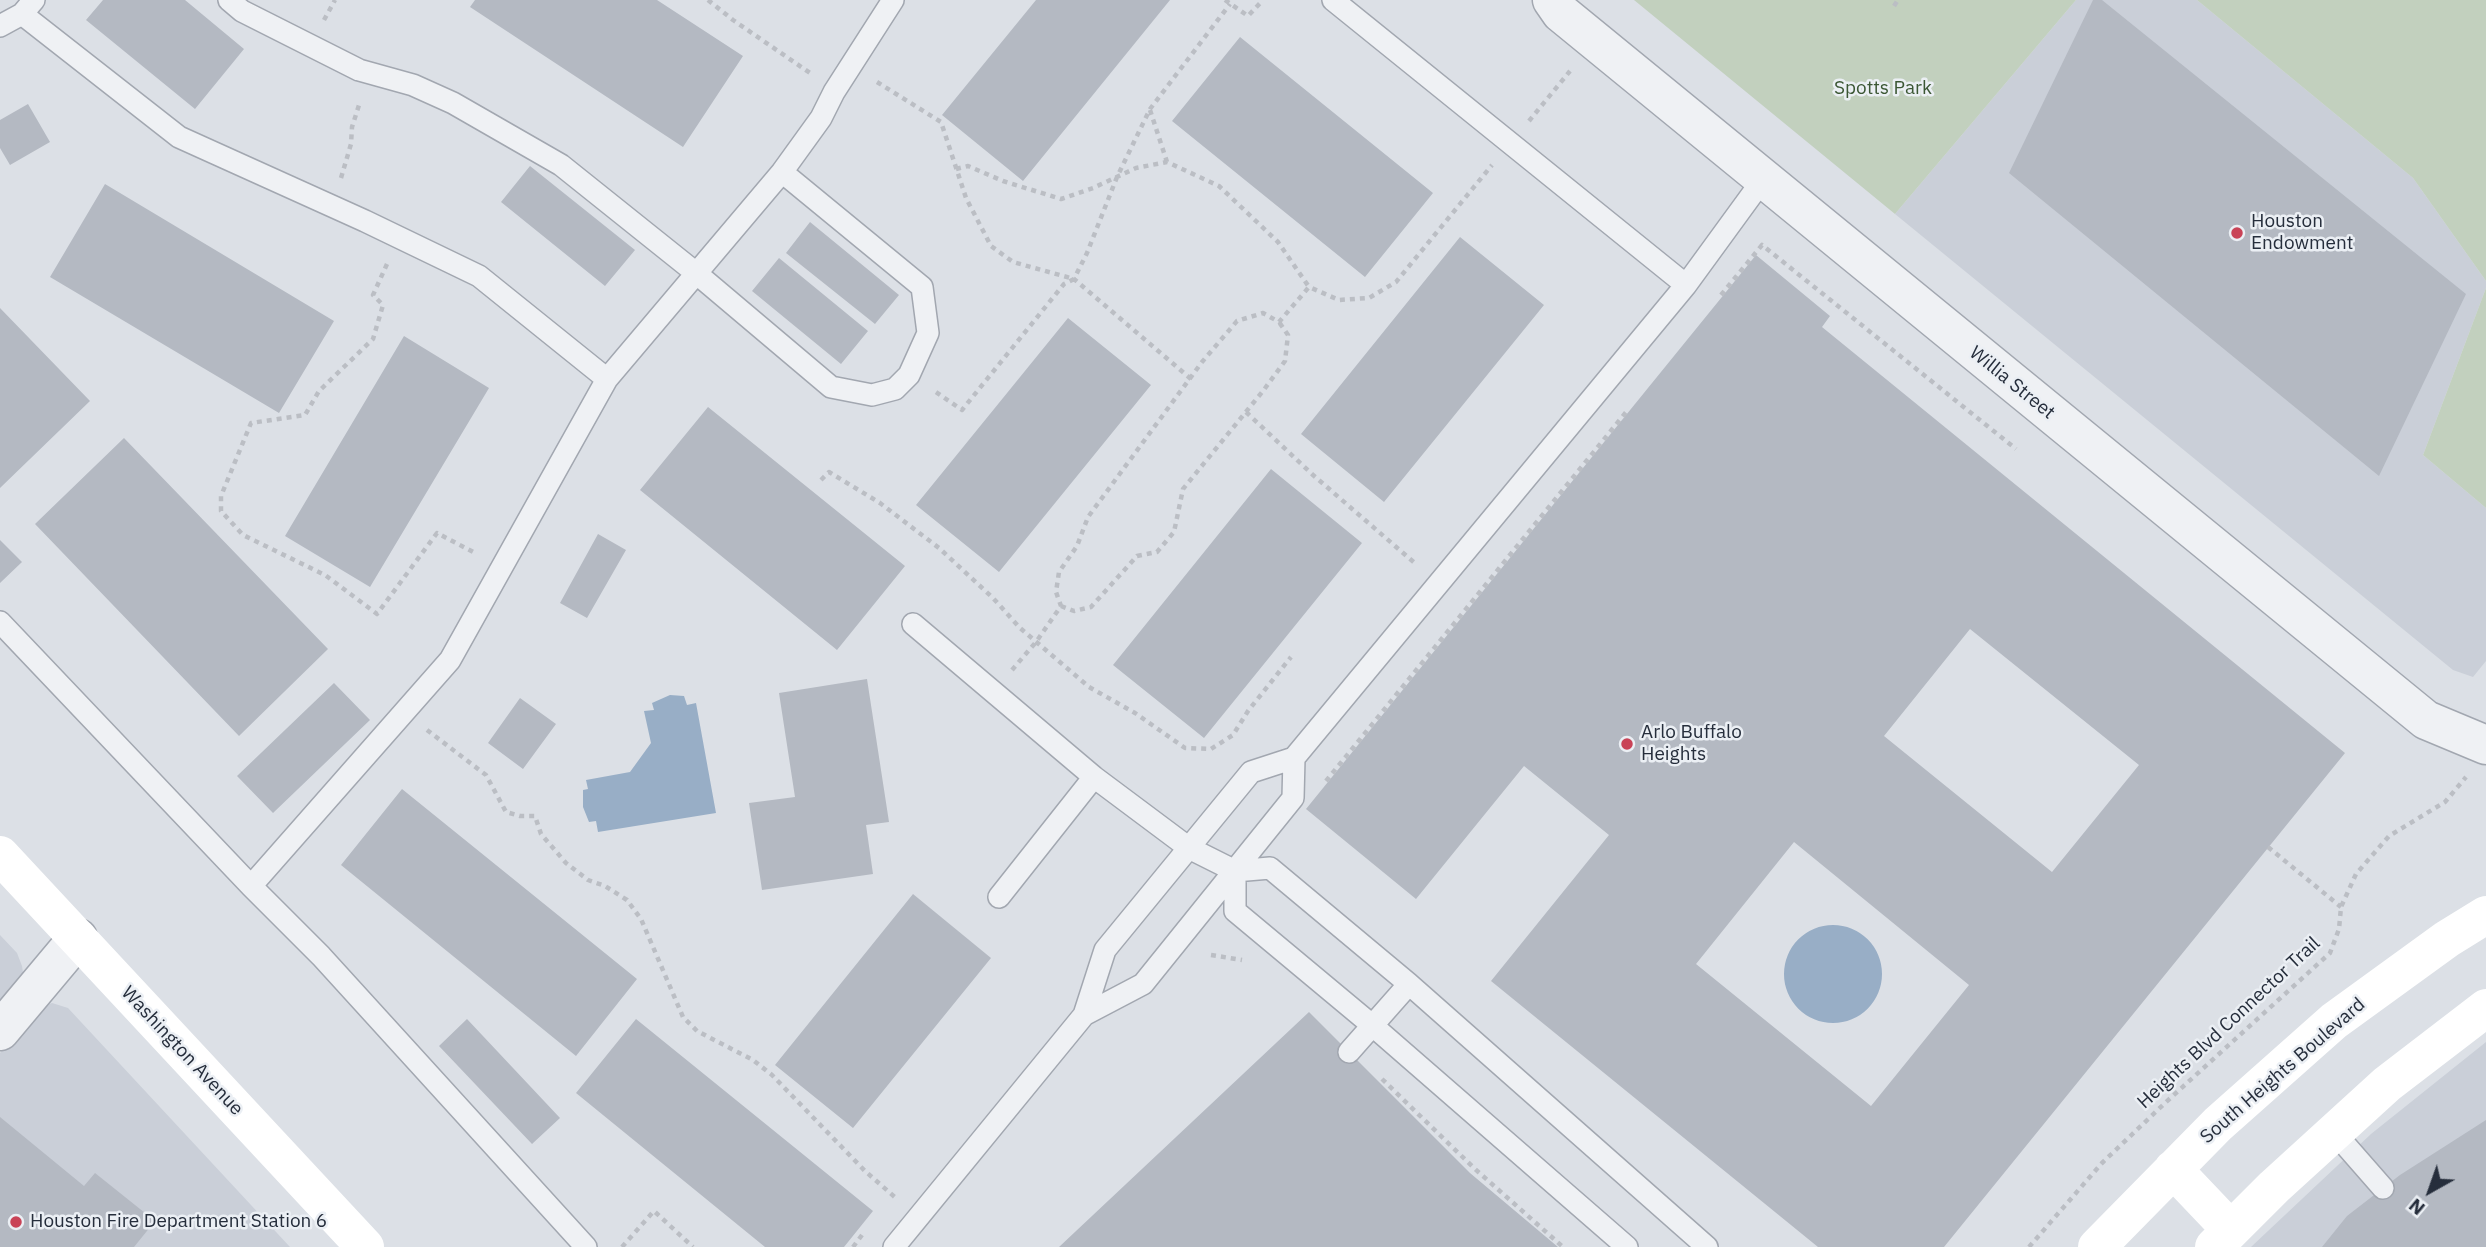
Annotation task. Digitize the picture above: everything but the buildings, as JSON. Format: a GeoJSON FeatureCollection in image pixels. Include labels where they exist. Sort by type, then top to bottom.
{"type":"FeatureCollection","features":[{"type":"Feature","properties":{"kind":"main road","name":"Washington Avenue"},"geometry":{"type":"LineString","coordinates":[[0,855],[365,1247]]}},
{"type":"Feature","properties":{"kind":"main road","name":"South Heights Boulevard"},"geometry":{"type":"LineString","coordinates":[[2097,1247],[2218,1124],[2334,1021],[2447,939],[2486,915]]}},
{"type":"Feature","properties":{"kind":"main road"},"geometry":{"type":"LineString","coordinates":[[2173,1169],[2222,1238],[2387,1084],[2486,1008]]}},
{"type":"Feature","properties":{"kind":"street","name":"Willia Street"},"geometry":{"type":"LineString","coordinates":[[1552,0],[1561,13],[1595,41],[2426,720],[2478,759]]}},
{"type":"Feature","properties":{"kind":"street"},"geometry":{"type":"LineString","coordinates":[[0,1031],[78,939]]}},
{"type":"Feature","properties":{"kind":"lane"},"geometry":{"type":"LineString","coordinates":[[229,0],[242,11],[359,70],[413,85],[453,103],[561,165],[696,273],[831,387],[872,395],[895,389],[909,375],[928,333],[922,287],[782,172]]}},
{"type":"Feature","properties":{"kind":"lane"},"geometry":{"type":"LineString","coordinates":[[251,886],[450,660],[607,379],[782,172],[821,118],[834,92],[893,0]]}},
{"type":"Feature","properties":{"kind":"lane"},"geometry":{"type":"LineString","coordinates":[[1333,0],[1686,285]]}},
{"type":"Feature","properties":{"kind":"lane"},"geometry":{"type":"LineString","coordinates":[[0,26],[28,7],[179,137],[400,237],[479,276],[607,379]]}},
{"type":"Feature","properties":{"kind":"lane"},"geometry":{"type":"LineString","coordinates":[[894,1247],[1084,1015],[1105,950],[1251,772],[1294,758],[1686,285],[1764,178]]}},
{"type":"Feature","properties":{"kind":"lane"},"geometry":{"type":"LineString","coordinates":[[0,622],[321,956],[586,1247]]}},
{"type":"Feature","properties":{"kind":"lane"},"geometry":{"type":"LineString","coordinates":[[913,624],[1094,777],[1189,848],[1235,872],[1270,868],[1409,984],[1707,1247]]}},
{"type":"Feature","properties":{"kind":"lane"},"geometry":{"type":"LineString","coordinates":[[1084,1015],[1143,984],[1235,872],[1293,799],[1294,758]]}},
{"type":"Feature","properties":{"kind":"lane"},"geometry":{"type":"LineString","coordinates":[[999,897],[1094,777]]}},
{"type":"Feature","properties":{"kind":"lane"},"geometry":{"type":"LineString","coordinates":[[1235,872],[1235,911],[1373,1026],[1627,1247]]}},
{"type":"Feature","properties":{"kind":"lane"},"geometry":{"type":"LineString","coordinates":[[1349,1052],[1409,984]]}},
{"type":"Feature","properties":{"kind":"lane"},"geometry":{"type":"LineString","coordinates":[[2334,1132],[2383,1188]]}},
{"type":"Feature","properties":{"kind":"path"},"geometry":{"type":"LineString","coordinates":[[708,0],[834,92]]}},
{"type":"Feature","properties":{"kind":"path"},"geometry":{"type":"LineString","coordinates":[[1225,0],[1248,16],[1263,0]]}},
{"type":"Feature","properties":{"kind":"path"},"geometry":{"type":"LineString","coordinates":[[1894,6],[1898,0]]}},
{"type":"Feature","properties":{"kind":"path"},"geometry":{"type":"LineString","coordinates":[[909,375],[962,410],[1064,284],[1074,279],[1117,177],[1150,109],[1230,4]]}},
{"type":"Feature","properties":{"kind":"path"},"geometry":{"type":"LineString","coordinates":[[956,169],[968,166],[1003,181],[1061,199],[1136,168],[1167,162],[1219,186],[1278,242],[1309,287],[1339,300],[1369,298],[1396,282],[1595,41]]}},
{"type":"Feature","properties":{"kind":"path"},"geometry":{"type":"LineString","coordinates":[[851,65],[941,122],[966,198],[991,246],[1013,262],[1074,279],[1191,379]]}},
{"type":"Feature","properties":{"kind":"path"},"geometry":{"type":"LineString","coordinates":[[332,206],[351,144],[352,127],[370,73]]}},
{"type":"Feature","properties":{"kind":"path"},"geometry":{"type":"LineString","coordinates":[[1150,109],[1167,162]]}},
{"type":"Feature","properties":{"kind":"path"},"geometry":{"type":"LineString","coordinates":[[400,237],[373,295],[383,305],[373,339],[319,391],[305,415],[251,423],[221,496],[221,511],[243,535],[325,575],[377,614],[437,533],[502,567]]}},
{"type":"Feature","properties":{"kind":"path"},"geometry":{"type":"LineString","coordinates":[[1718,298],[1762,245],[2016,449]]}},
{"type":"Feature","properties":{"kind":"path"},"geometry":{"type":"LineString","coordinates":[[1279,321],[1309,287]]}},
{"type":"Feature","properties":{"kind":"path"},"geometry":{"type":"LineString","coordinates":[[1263,313],[1279,321],[1288,335],[1285,361],[1183,489],[1174,532],[1157,552],[1137,556],[1091,607],[1074,611],[1061,606],[1056,592],[1059,572],[1077,546],[1088,516],[1191,379],[1237,321],[1263,313]]}},
{"type":"Feature","properties":{"kind":"path"},"geometry":{"type":"LineString","coordinates":[[1323,789],[1327,777],[1631,405]]}},
{"type":"Feature","properties":{"kind":"path"},"geometry":{"type":"LineString","coordinates":[[1246,412],[1313,475],[1438,584]]}},
{"type":"Feature","properties":{"kind":"path"},"geometry":{"type":"LineString","coordinates":[[821,480],[829,472],[880,503],[939,548],[1036,642],[1089,687],[1135,713],[1185,748],[1211,749],[1233,735],[1248,711],[1291,657]]}},
{"type":"Feature","properties":{"kind":"path"},"geometry":{"type":"LineString","coordinates":[[1036,642],[1061,606]]}},
{"type":"Feature","properties":{"kind":"path"},"geometry":{"type":"LineString","coordinates":[[403,714],[486,775],[506,811],[520,816],[535,816],[541,834],[566,863],[588,880],[605,886],[627,900],[641,919],[683,1017],[697,1031],[754,1060],[772,1075],[865,1171],[898,1199],[892,1207]]}},
{"type":"Feature","properties":{"kind":"path","name":"Heights Blvd Connector Trail"},"geometry":{"type":"LineString","coordinates":[[2029,1247],[2102,1163],[2330,953],[2339,929],[2341,906],[2356,874],[2389,836],[2445,802],[2478,759]]}},
{"type":"Feature","properties":{"kind":"path"},"geometry":{"type":"LineString","coordinates":[[2268,848],[2341,906]]}},
{"type":"Feature","properties":{"kind":"path"},"geometry":{"type":"LineString","coordinates":[[1378,1075],[1475,1169],[1563,1247]]}},
{"type":"Feature","properties":{"kind":"path"},"geometry":{"type":"LineString","coordinates":[[622,1247],[654,1211],[693,1247]]}},
{"type":"Feature","properties":{"kind":"path"},"geometry":{"type":"LineString","coordinates":[[853,1247],[869,1226]]}},
{"type":"Feature","properties":{"kind":"shaded area"},"geometry":{"type":"Polygon","coordinates":[[[2076,0],[2197,0],[2413,178],[2486,281],[2486,288],[2423,455],[2486,508],[2486,661],[2473,677],[2453,670],[1895,214],[2076,0]]]}},
{"type":"Feature","properties":{"kind":"shaded area"},"geometry":{"type":"Polygon","coordinates":[[[0,935],[17,953],[24,979],[0,1012],[0,935]]]}},
{"type":"Feature","properties":{"kind":"shaded area"},"geometry":{"type":"Polygon","coordinates":[[[52,1003],[68,1008],[290,1247],[0,1247],[0,1053],[38,1008],[52,1003]]]}},
{"type":"Feature","properties":{"kind":"shaded area"},"geometry":{"type":"Polygon","coordinates":[[[2486,1042],[2486,1247],[2251,1247],[2371,1134],[2486,1042]]]}},
{"type":"Feature","properties":{"kind":"green space","name":"Spotts Park"},"geometry":{"type":"Polygon","coordinates":[[[1634,0],[2076,0],[1895,214],[1634,0]]]}},
{"type":"Feature","properties":{"kind":"green space"},"geometry":{"type":"Polygon","coordinates":[[[2197,0],[2486,0],[2486,281],[2413,178],[2197,0]]]}},
{"type":"Feature","properties":{"kind":"green space"},"geometry":{"type":"Polygon","coordinates":[[[2486,288],[2486,508],[2423,455],[2486,288]]]}},
{"type":"Feature","properties":{"kind":"water"},"geometry":{"type":"Polygon","coordinates":[[[670,695],[684,696],[687,705],[696,703],[716,813],[598,832],[596,821],[589,822],[583,807],[583,790],[588,789],[586,780],[630,772],[651,743],[644,711],[654,710],[652,703],[670,695]]]}},
{"type":"Feature","properties":{"kind":"water"},"geometry":{"type":"Polygon","coordinates":[[[1833,925],[1852,928],[1868,939],[1879,955],[1882,974],[1879,993],[1868,1009],[1852,1020],[1833,1023],[1814,1020],[1798,1009],[1787,993],[1784,974],[1787,955],[1798,939],[1814,928],[1833,925]]]}},
{"type":"Feature","properties":{"kind":"place","name":"Houston Endowment"},"geometry":{"type":"Point","coordinates":[2237,233]}},
{"type":"Feature","properties":{"kind":"place","name":"Arlo Buffalo Heights"},"geometry":{"type":"Point","coordinates":[1627,744]}},
{"type":"Feature","properties":{"kind":"place","name":"Houston Fire Department Station 6"},"geometry":{"type":"Point","coordinates":[16,1222]}}]}
